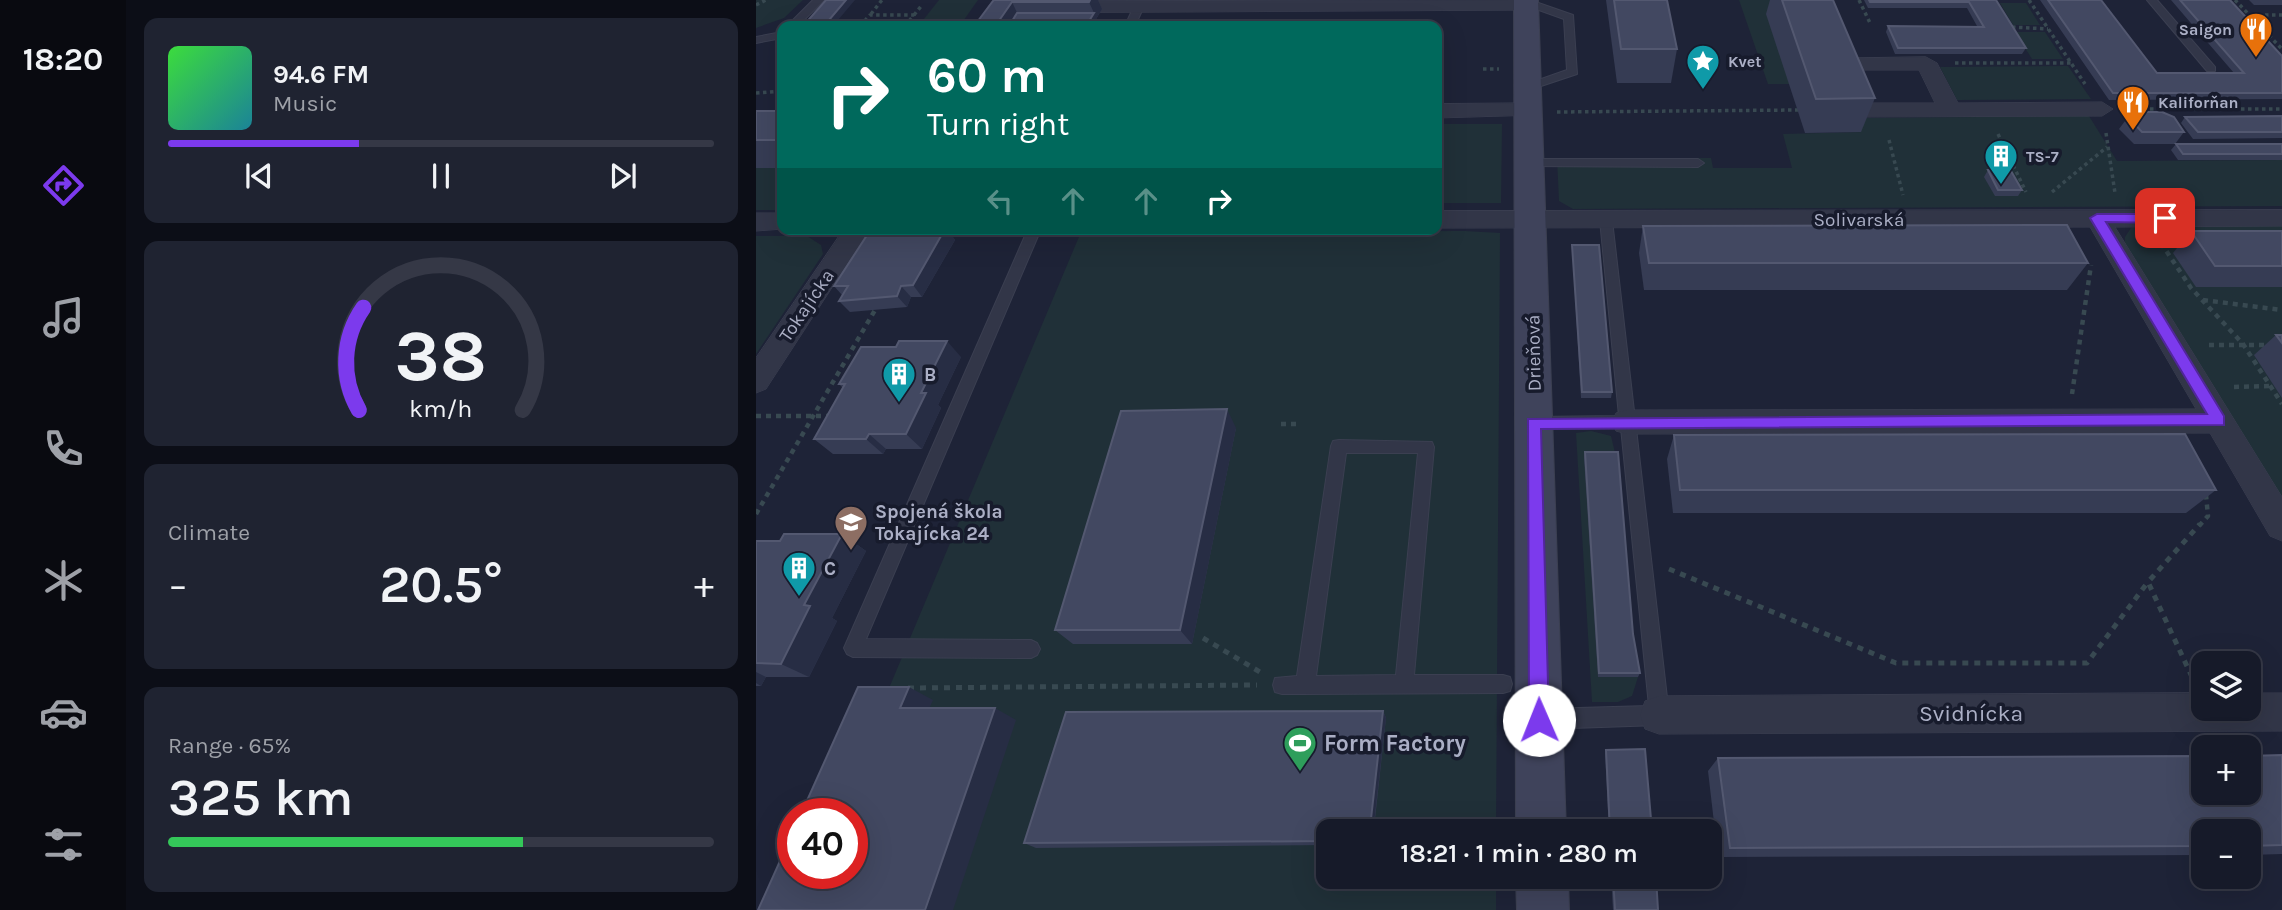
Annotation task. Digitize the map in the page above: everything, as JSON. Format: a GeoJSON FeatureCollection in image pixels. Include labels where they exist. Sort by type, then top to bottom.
{"type":"FeatureCollection","features":[{"type":"Feature","properties":{"kind":"street"},"geometry":{"type":"LineString","coordinates":[[988,21],[998,7],[1526,3]]}},
{"type":"Feature","properties":{"kind":"street","name":"Drieňová"},"geometry":{"type":"LineString","coordinates":[[1526,3],[1541,819]]}},
{"type":"Feature","properties":{"kind":"street"},"geometry":{"type":"LineString","coordinates":[[1847,44],[1877,110]]}},
{"type":"Feature","properties":{"kind":"street"},"geometry":{"type":"LineString","coordinates":[[1856,64],[1926,63],[1959,110]]}},
{"type":"Feature","properties":{"kind":"street"},"geometry":{"type":"LineString","coordinates":[[1442,110],[1528,98]]}},
{"type":"Feature","properties":{"kind":"street"},"geometry":{"type":"LineString","coordinates":[[1852,110],[2102,109]]}},
{"type":"Feature","properties":{"kind":"street","name":"Solivarská"},"geometry":{"type":"LineString","coordinates":[[1442,220],[2104,221],[2146,218],[2282,218]]}},
{"type":"Feature","properties":{"kind":"street"},"geometry":{"type":"LineString","coordinates":[[756,222],[777,221]]}},
{"type":"Feature","properties":{"kind":"street"},"geometry":{"type":"LineString","coordinates":[[2104,221],[2174,346],[2282,526]]}},
{"type":"Feature","properties":{"kind":"street","name":"Tokajícka"},"geometry":{"type":"LineString","coordinates":[[756,381],[853,235]]}},
{"type":"Feature","properties":{"kind":"street"},"geometry":{"type":"LineString","coordinates":[[1626,422],[2218,421]]}},
{"type":"Feature","properties":{"kind":"street","name":"Svidnícka"},"geometry":{"type":"LineString","coordinates":[[1659,715],[2282,712]]}},
{"type":"Feature","properties":{"kind":"street"},"geometry":{"type":"LineString","coordinates":[[1542,889],[1543,910]]}},
{"type":"Feature","properties":{"kind":"lane"},"geometry":{"type":"LineString","coordinates":[[797,21],[819,0]]}},
{"type":"Feature","properties":{"kind":"lane"},"geometry":{"type":"LineString","coordinates":[[2152,0],[2211,69]]}},
{"type":"Feature","properties":{"kind":"lane"},"geometry":{"type":"LineString","coordinates":[[1132,21],[1139,6]]}},
{"type":"Feature","properties":{"kind":"lane"},"geometry":{"type":"LineString","coordinates":[[756,40],[777,36]]}},
{"type":"Feature","properties":{"kind":"lane"},"geometry":{"type":"LineString","coordinates":[[1530,163],[1698,163]]}},
{"type":"Feature","properties":{"kind":"lane"},"geometry":{"type":"LineString","coordinates":[[1539,720],[1659,715],[1606,220]]}},
{"type":"Feature","properties":{"kind":"lane"},"geometry":{"type":"LineString","coordinates":[[1031,649],[853,648],[1032,235]]}},
{"type":"Feature","properties":{"kind":"lane"},"geometry":{"type":"LineString","coordinates":[[1534,423],[1626,422]]}},
{"type":"Feature","properties":{"kind":"lane"},"geometry":{"type":"LineString","coordinates":[[1305,685],[1339,446],[1426,447],[1404,684]]}},
{"type":"Feature","properties":{"kind":"lane"},"geometry":{"type":"LineString","coordinates":[[1282,685],[1503,684]]}},
{"type":"Feature","properties":{"kind":"path"},"geometry":{"type":"LineString","coordinates":[[756,5],[766,0]]}},
{"type":"Feature","properties":{"kind":"path"},"geometry":{"type":"LineString","coordinates":[[865,21],[882,0]]}},
{"type":"Feature","properties":{"kind":"path"},"geometry":{"type":"LineString","coordinates":[[1859,0],[1870,23]]}},
{"type":"Feature","properties":{"kind":"path"},"geometry":{"type":"LineString","coordinates":[[2235,0],[2282,49]]}},
{"type":"Feature","properties":{"kind":"path"},"geometry":{"type":"LineString","coordinates":[[910,21],[922,5]]}},
{"type":"Feature","properties":{"kind":"path"},"geometry":{"type":"LineString","coordinates":[[870,15],[915,15]]}},
{"type":"Feature","properties":{"kind":"path"},"geometry":{"type":"LineString","coordinates":[[2250,15],[2282,15]]}},
{"type":"Feature","properties":{"kind":"path"},"geometry":{"type":"LineString","coordinates":[[2007,19],[2013,29],[2049,29]]}},
{"type":"Feature","properties":{"kind":"path"},"geometry":{"type":"LineString","coordinates":[[1926,63],[2071,64]]}},
{"type":"Feature","properties":{"kind":"path"},"geometry":{"type":"LineString","coordinates":[[756,93],[777,91]]}},
{"type":"Feature","properties":{"kind":"path"},"geometry":{"type":"LineString","coordinates":[[2102,109],[2282,109]]}},
{"type":"Feature","properties":{"kind":"path"},"geometry":{"type":"LineString","coordinates":[[1573,112],[1798,110]]}},
{"type":"Feature","properties":{"kind":"path"},"geometry":{"type":"LineString","coordinates":[[1959,110],[1995,129],[2028,197]]}},
{"type":"Feature","properties":{"kind":"path"},"geometry":{"type":"LineString","coordinates":[[1889,140],[1903,198]]}},
{"type":"Feature","properties":{"kind":"path"},"geometry":{"type":"LineString","coordinates":[[2044,199],[2108,146]]}},
{"type":"Feature","properties":{"kind":"path"},"geometry":{"type":"LineString","coordinates":[[2146,218],[2191,288],[2243,344],[2282,404]]}},
{"type":"Feature","properties":{"kind":"path"},"geometry":{"type":"LineString","coordinates":[[2072,421],[2074,372],[2093,255],[2104,221]]}},
{"type":"Feature","properties":{"kind":"path"},"geometry":{"type":"LineString","coordinates":[[2203,300],[2282,310]]}},
{"type":"Feature","properties":{"kind":"path"},"geometry":{"type":"LineString","coordinates":[[756,514],[875,310]]}},
{"type":"Feature","properties":{"kind":"path"},"geometry":{"type":"LineString","coordinates":[[2174,346],[2278,345]]}},
{"type":"Feature","properties":{"kind":"path"},"geometry":{"type":"LineString","coordinates":[[756,416],[840,416]]}},
{"type":"Feature","properties":{"kind":"path"},"geometry":{"type":"LineString","coordinates":[[1281,424],[1300,424]]}},
{"type":"Feature","properties":{"kind":"path"},"geometry":{"type":"LineString","coordinates":[[1642,558],[1896,663],[2087,663],[2148,582],[2208,516],[2205,489]]}},
{"type":"Feature","properties":{"kind":"path"},"geometry":{"type":"LineString","coordinates":[[2148,582],[2191,673]]}},
{"type":"Feature","properties":{"kind":"path"},"geometry":{"type":"LineString","coordinates":[[1203,638],[1282,685]]}},
{"type":"Feature","properties":{"kind":"path"},"geometry":{"type":"LineString","coordinates":[[908,688],[1282,685]]}},
{"type":"Feature","properties":{"kind":"shaded area"},"geometry":{"type":"Polygon","coordinates":[[[756,0],[803,0],[784,18],[756,28],[756,0]]]}},
{"type":"Feature","properties":{"kind":"shaded area"},"geometry":{"type":"Polygon","coordinates":[[[939,0],[978,0],[963,21],[922,21],[939,0]]]}},
{"type":"Feature","properties":{"kind":"shaded area"},"geometry":{"type":"Polygon","coordinates":[[[1739,0],[1812,0],[1789,84],[1768,84],[1739,0]]]}},
{"type":"Feature","properties":{"kind":"shaded area"},"geometry":{"type":"Polygon","coordinates":[[[2000,3],[2026,3],[2040,25],[2013,25],[2000,3]]]}},
{"type":"Feature","properties":{"kind":"shaded area"},"geometry":{"type":"Polygon","coordinates":[[[2015,32],[2045,32],[2063,59],[2032,59],[2015,32]]]}},
{"type":"Feature","properties":{"kind":"shaded area"},"geometry":{"type":"Polygon","coordinates":[[[2068,66],[2091,99],[1957,100],[1940,67],[2068,66]]]}},
{"type":"Feature","properties":{"kind":"shaded area"},"geometry":{"type":"Polygon","coordinates":[[[2089,116],[2117,161],[2282,160],[2282,206],[1573,209],[1559,201],[1557,158],[1711,158],[1713,168],[1792,168],[1783,134],[1861,132],[1855,118],[2089,116]]]}},
{"type":"Feature","properties":{"kind":"shaded area"},"geometry":{"type":"Polygon","coordinates":[[[1442,124],[1502,124],[1501,203],[1442,203],[1442,124]]]}},
{"type":"Feature","properties":{"kind":"shaded area"},"geometry":{"type":"Polygon","coordinates":[[[756,168],[777,168],[777,210],[756,210],[756,168]]]}},
{"type":"Feature","properties":{"kind":"shaded area"},"geometry":{"type":"Polygon","coordinates":[[[2146,225],[2282,225],[2282,502],[2125,248],[2125,237],[2131,228],[2146,225]]]}},
{"type":"Feature","properties":{"kind":"shaded area"},"geometry":{"type":"Polygon","coordinates":[[[1442,231],[1500,233],[1496,819],[1316,819],[1316,889],[1496,889],[1496,910],[794,910],[827,889],[868,889],[868,798],[856,798],[884,700],[1080,235],[1442,235],[1442,231]]]}},
{"type":"Feature","properties":{"kind":"shaded area"},"geometry":{"type":"Polygon","coordinates":[[[756,236],[807,236],[821,245],[823,254],[756,354],[756,236]]]}},
{"type":"Feature","properties":{"kind":"shaded area"},"geometry":{"type":"Polygon","coordinates":[[[1591,431],[1611,436],[1616,457],[1598,677],[1638,677],[1632,696],[1618,702],[1592,702],[1576,433],[1591,431]]]}},
{"type":"Feature","properties":{"kind":"building"},"geometry":{"type":"Polygon","coordinates":[[[826,0],[846,0],[828,21],[807,21],[826,0]]]}},
{"type":"Feature","properties":{"kind":"building"},"geometry":{"type":"Polygon","coordinates":[[[994,0],[1090,0],[1012,2],[999,21],[978,21],[994,0]]]}},
{"type":"Feature","properties":{"kind":"building"},"geometry":{"type":"Polygon","coordinates":[[[1614,0],[1667,0],[1677,49],[1621,49],[1614,0]]]}},
{"type":"Feature","properties":{"kind":"building"},"geometry":{"type":"Polygon","coordinates":[[[1782,0],[1833,0],[1875,98],[1816,99],[1782,0]]]}},
{"type":"Feature","properties":{"kind":"building"},"geometry":{"type":"Polygon","coordinates":[[[1869,0],[1996,0],[2026,48],[1898,48],[1888,26],[1984,27],[1969,2],[1869,0]]]}},
{"type":"Feature","properties":{"kind":"building"},"geometry":{"type":"Polygon","coordinates":[[[2048,0],[2101,0],[2157,73],[2244,73],[2180,0],[2230,0],[2282,56],[2282,93],[2113,93],[2048,0]]]}},
{"type":"Feature","properties":{"kind":"building"},"geometry":{"type":"Polygon","coordinates":[[[1017,13],[1094,13],[1089,21],[1012,21],[1017,13]]]}},
{"type":"Feature","properties":{"kind":"building"},"geometry":{"type":"Polygon","coordinates":[[[756,111],[777,111],[777,140],[756,140],[756,111]]]}},
{"type":"Feature","properties":{"kind":"building"},"geometry":{"type":"Polygon","coordinates":[[[2132,112],[2162,112],[2174,117],[2184,132],[2142,132],[2128,117],[2132,112]]]}},
{"type":"Feature","properties":{"kind":"building"},"geometry":{"type":"Polygon","coordinates":[[[2282,116],[2282,132],[2198,132],[2185,117],[2282,116]]]}},
{"type":"Feature","properties":{"kind":"building"},"geometry":{"type":"Polygon","coordinates":[[[2176,144],[2282,144],[2282,154],[2183,154],[2176,144]]]}},
{"type":"Feature","properties":{"kind":"building"},"geometry":{"type":"Polygon","coordinates":[[[1988,170],[2011,171],[2022,190],[1998,190],[1988,170]]]}},
{"type":"Feature","properties":{"kind":"building"},"geometry":{"type":"Polygon","coordinates":[[[2067,225],[2088,263],[1649,263],[1643,226],[2067,225]]]}},
{"type":"Feature","properties":{"kind":"building"},"geometry":{"type":"Polygon","coordinates":[[[2191,231],[2282,231],[2282,266],[2215,266],[2191,231]]]}},
{"type":"Feature","properties":{"kind":"building"},"geometry":{"type":"Polygon","coordinates":[[[867,235],[942,235],[913,285],[901,286],[897,296],[839,301],[848,286],[834,286],[867,235]]]}},
{"type":"Feature","properties":{"kind":"building"},"geometry":{"type":"Polygon","coordinates":[[[1572,245],[1599,245],[1612,392],[1582,392],[1572,245]]]}},
{"type":"Feature","properties":{"kind":"building"},"geometry":{"type":"Polygon","coordinates":[[[899,341],[947,341],[921,393],[926,393],[906,434],[869,434],[866,439],[814,439],[845,384],[839,384],[861,347],[896,347],[899,341]]]}},
{"type":"Feature","properties":{"kind":"building"},"geometry":{"type":"Polygon","coordinates":[[[1227,409],[1180,630],[1055,630],[1121,411],[1227,409]]]}},
{"type":"Feature","properties":{"kind":"building"},"geometry":{"type":"Polygon","coordinates":[[[2185,434],[2216,490],[1680,490],[1674,435],[2185,434]]]}},
{"type":"Feature","properties":{"kind":"building"},"geometry":{"type":"Polygon","coordinates":[[[1585,452],[1618,452],[1633,634],[1640,673],[1599,673],[1585,452]]]}},
{"type":"Feature","properties":{"kind":"building"},"geometry":{"type":"Polygon","coordinates":[[[784,534],[842,534],[804,605],[810,606],[781,664],[756,663],[756,541],[780,541],[784,534]]]}},
{"type":"Feature","properties":{"kind":"building"},"geometry":{"type":"Polygon","coordinates":[[[858,687],[909,687],[900,708],[995,708],[925,910],[758,910],[777,868],[777,889],[868,889],[868,798],[808,798],[858,687]]]}},
{"type":"Feature","properties":{"kind":"building"},"geometry":{"type":"Polygon","coordinates":[[[1383,711],[1371,819],[1316,819],[1316,841],[1024,843],[1066,712],[1383,711]]]}},
{"type":"Feature","properties":{"kind":"building"},"geometry":{"type":"Polygon","coordinates":[[[1645,749],[1651,819],[1609,819],[1606,750],[1645,749]]]}},
{"type":"Feature","properties":{"kind":"building"},"geometry":{"type":"Polygon","coordinates":[[[2282,755],[2282,845],[2261,846],[2261,819],[2191,819],[2191,846],[1730,848],[1718,758],[2191,756],[2191,805],[2261,805],[2261,756],[2282,755]]]}},
{"type":"Feature","properties":{"kind":"building"},"geometry":{"type":"Polygon","coordinates":[[[1614,889],[1657,889],[1658,910],[1615,910],[1614,889]]]}},
{"type":"Feature","properties":{"kind":"place","name":"Saigon"},"geometry":{"type":"Point","coordinates":[2256,59]}},
{"type":"Feature","properties":{"kind":"place","name":"Kvet"},"geometry":{"type":"Point","coordinates":[1703,91]}},
{"type":"Feature","properties":{"kind":"place","name":"Kaliforňan"},"geometry":{"type":"Point","coordinates":[2133,132]}},
{"type":"Feature","properties":{"kind":"place","name":"TS-7"},"geometry":{"type":"Point","coordinates":[2001,186]}},
{"type":"Feature","properties":{"kind":"place","name":"B"},"geometry":{"type":"Point","coordinates":[899,404]}},
{"type":"Feature","properties":{"kind":"place","name":"Spojená škola Tokajícka 24"},"geometry":{"type":"Point","coordinates":[851,552]}},
{"type":"Feature","properties":{"kind":"place","name":"C"},"geometry":{"type":"Point","coordinates":[799,598]}},
{"type":"Feature","properties":{"kind":"place","name":"Form Factory"},"geometry":{"type":"Point","coordinates":[1300,773]}},
{"type":"Feature","properties":{"kind":"route"},"geometry":{"type":"LineString","coordinates":[[1539,720],[1534,423],[2218,421],[2097,218],[2165,218]]}}]}
